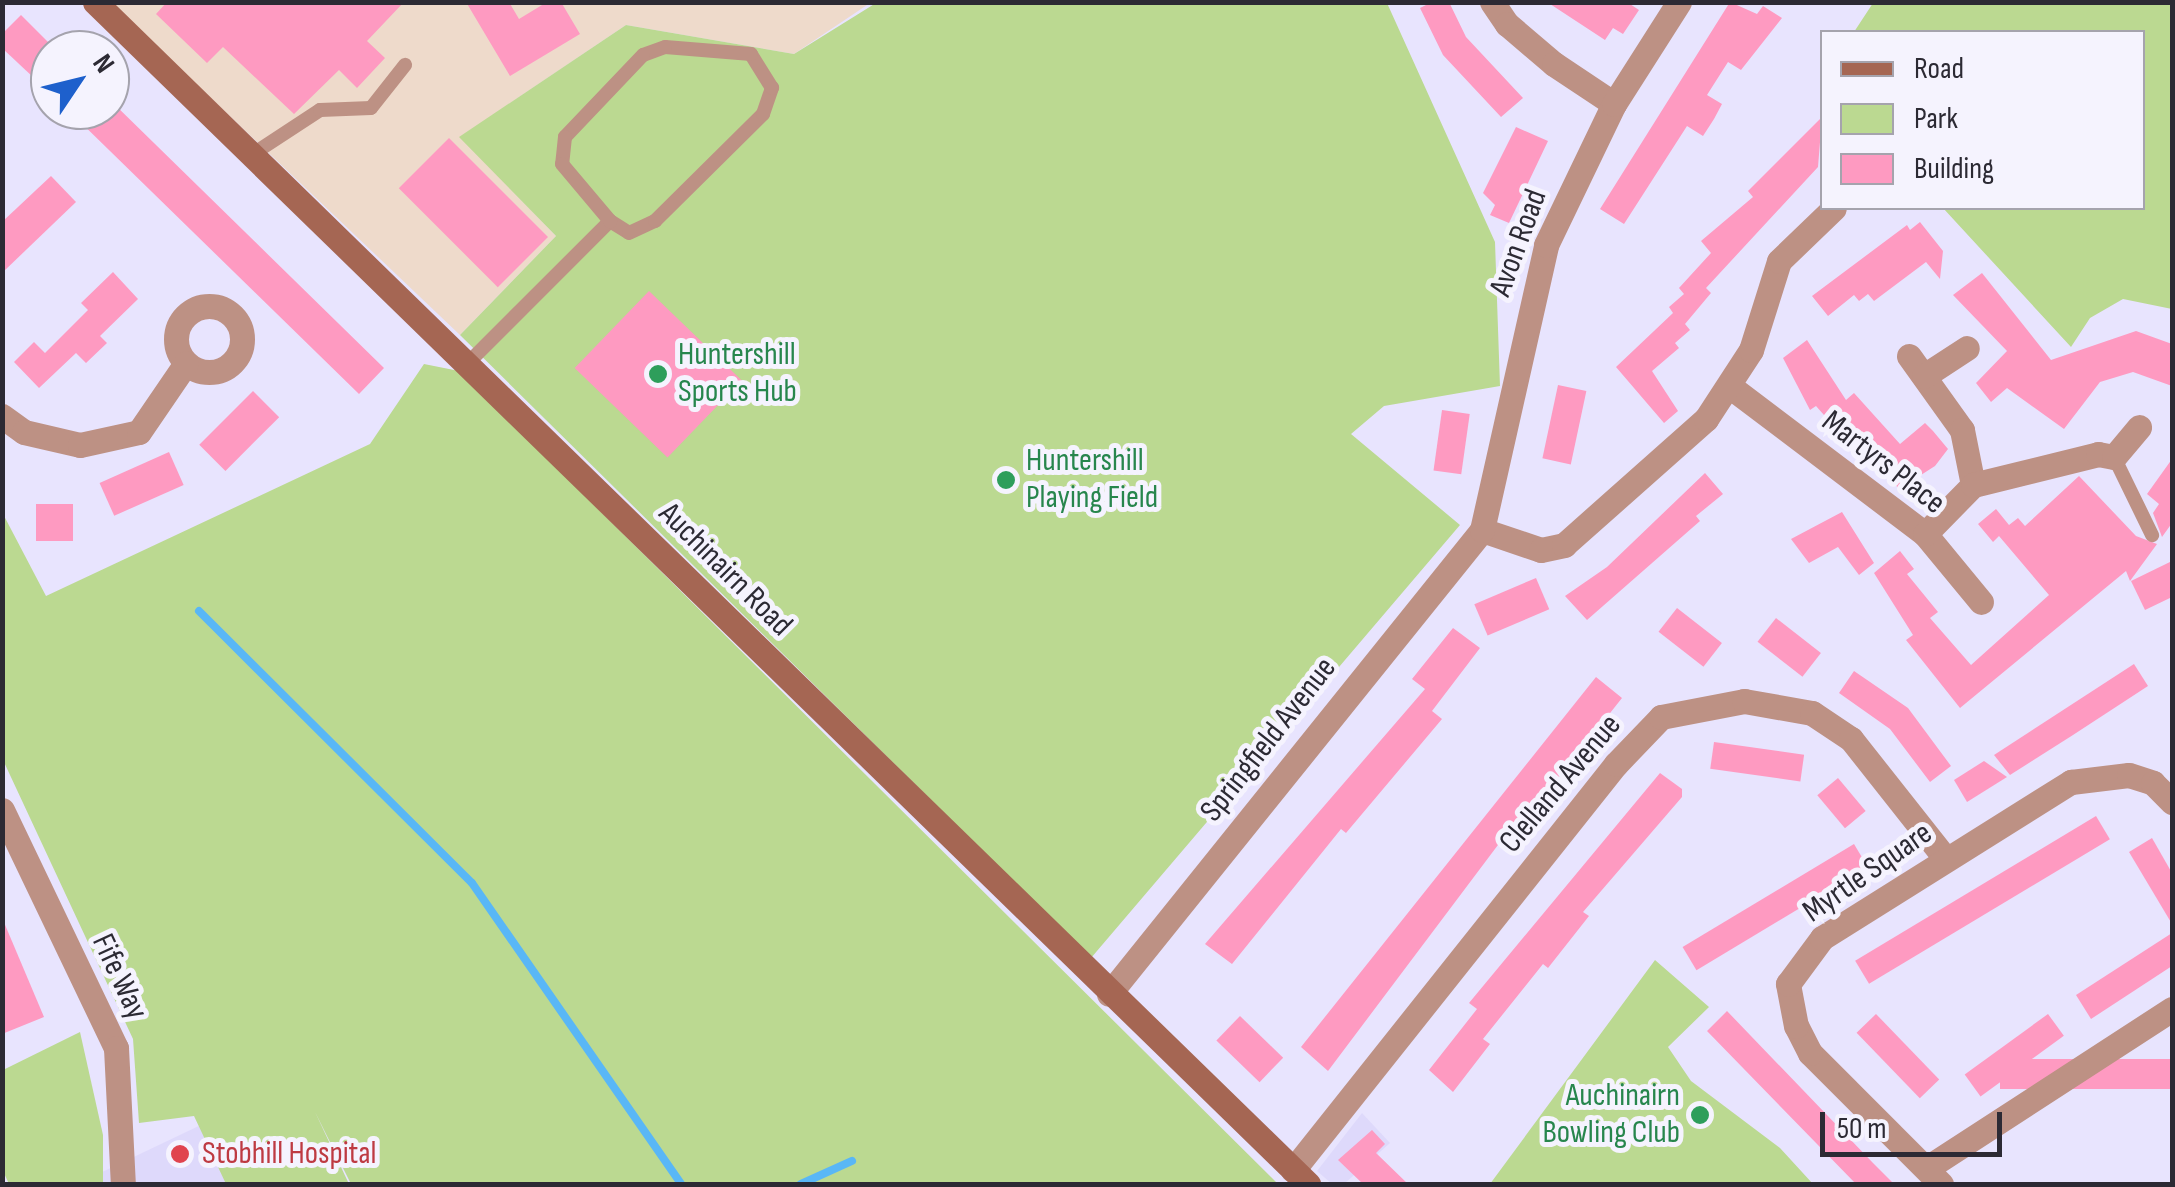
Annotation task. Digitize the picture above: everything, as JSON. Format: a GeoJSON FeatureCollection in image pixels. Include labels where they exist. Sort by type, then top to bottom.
{"type":"FeatureCollection","features":[{"type":"Feature","properties":{"kind":"main road","name":"Auchinairn Road"},"geometry":{"type":"LineString","coordinates":[[95,2],[1300,1177]]}},
{"type":"Feature","properties":{"kind":"street"},"geometry":{"type":"LineString","coordinates":[[1492,2],[1530,44],[1614,104]]}},
{"type":"Feature","properties":{"kind":"street","name":"Avon Road"},"geometry":{"type":"LineString","coordinates":[[1482,530],[1546,245],[1614,104],[1679,2]]}},
{"type":"Feature","properties":{"kind":"street"},"geometry":{"type":"LineString","coordinates":[[1482,530],[1541,550],[1564,545],[1732,388],[1779,261],[1832,210]]}},
{"type":"Feature","properties":{"kind":"street"},"geometry":{"type":"LineString","coordinates":[[1966,348],[1917,366],[1962,430],[1973,485]]}},
{"type":"Feature","properties":{"kind":"street"},"geometry":{"type":"LineString","coordinates":[[2,416],[24,432],[80,446],[139,432],[186,363]]}},
{"type":"Feature","properties":{"kind":"street","name":"Martyrs Place"},"geometry":{"type":"LineString","coordinates":[[1732,388],[1925,534],[1981,602]]}},
{"type":"Feature","properties":{"kind":"street"},"geometry":{"type":"LineString","coordinates":[[1925,534],[1973,485],[2098,454],[2114,457],[2140,427]]}},
{"type":"Feature","properties":{"kind":"street","name":"Springfield Avenue"},"geometry":{"type":"LineString","coordinates":[[1109,994],[1482,530]]}},
{"type":"Feature","properties":{"kind":"street","name":"Clelland Avenue"},"geometry":{"type":"LineString","coordinates":[[1300,1177],[1616,764],[1661,717],[1744,700],[1812,713],[1861,750],[1945,858]]}},
{"type":"Feature","properties":{"kind":"street","name":"Myrtle Square"},"geometry":{"type":"LineString","coordinates":[[1934,1176],[1810,1053],[1796,1026],[1788,984],[1822,938],[2071,782],[2100,774],[2154,783],[2172,802]]}},
{"type":"Feature","properties":{"kind":"street","name":"Fife Way"},"geometry":{"type":"LineString","coordinates":[[2,810],[116,1048],[123,1184]]}},
{"type":"Feature","properties":{"kind":"street"},"geometry":{"type":"LineString","coordinates":[[1934,1176],[2172,1009]]}},
{"type":"Feature","properties":{"kind":"lane"},"geometry":{"type":"LineString","coordinates":[[665,47],[751,54],[772,88],[763,114],[655,222],[629,233],[610,221],[562,164],[565,137],[642,55],[665,47]]}},
{"type":"Feature","properties":{"kind":"lane"},"geometry":{"type":"LineString","coordinates":[[253,154],[320,110],[370,108],[406,65]]}},
{"type":"Feature","properties":{"kind":"lane"},"geometry":{"type":"LineString","coordinates":[[468,363],[610,221]]}},
{"type":"Feature","properties":{"kind":"lane"},"geometry":{"type":"LineString","coordinates":[[2114,457],[2152,534]]}},
{"type":"Feature","properties":{"kind":"shaded area"},"geometry":{"type":"Polygon","coordinates":[[[111,3],[870,3],[794,54],[626,25],[460,137],[556,236],[460,335],[111,3]]]}},
{"type":"Feature","properties":{"kind":"shaded area"},"geometry":{"type":"Polygon","coordinates":[[[1362,1113],[1390,1143],[1344,1184],[1332,1184],[1317,1171],[1362,1113]]]}},
{"type":"Feature","properties":{"kind":"shaded area","name":"Stobhill Hospital"},"geometry":{"type":"Polygon","coordinates":[[[205,1123],[234,1184],[77,1184],[205,1123]]]}},
{"type":"Feature","properties":{"kind":"green space","name":"Huntershill Playing Field"},"geometry":{"type":"Polygon","coordinates":[[[876,3],[1387,3],[1495,242],[1500,386],[1384,406],[1351,434],[1460,525],[1091,958],[460,335],[556,236],[459,137],[626,25],[794,54],[876,3]]]}},
{"type":"Feature","properties":{"kind":"green space"},"geometry":{"type":"Polygon","coordinates":[[[1873,3],[2172,3],[2172,309],[2123,299],[2090,318],[2071,347],[1945,210],[2145,210],[2145,30],[1855,30],[1873,3]]]}},
{"type":"Feature","properties":{"kind":"green space"},"geometry":{"type":"Polygon","coordinates":[[[424,364],[459,371],[1278,1184],[351,1184],[315,1112],[349,1184],[226,1184],[194,1116],[139,1123],[133,1039],[3,760],[2,512],[46,596],[370,444],[424,364]]]}},
{"type":"Feature","properties":{"kind":"green space"},"geometry":{"type":"Polygon","coordinates":[[[1655,960],[1709,1007],[1668,1047],[1691,1081],[1780,1148],[1813,1184],[1490,1184],[1655,960]]]}},
{"type":"Feature","properties":{"kind":"green space"},"geometry":{"type":"Polygon","coordinates":[[[80,1032],[103,1135],[103,1184],[9,1184],[3,1171],[3,1070],[80,1032]]]}},
{"type":"Feature","properties":{"kind":"building"},"geometry":{"type":"Polygon","coordinates":[[[167,2],[404,2],[367,41],[385,58],[357,88],[339,70],[294,114],[223,47],[207,63],[156,14],[167,2]]]}},
{"type":"Feature","properties":{"kind":"building"},"geometry":{"type":"Polygon","coordinates":[[[466,2],[509,2],[519,19],[547,2],[561,2],[580,34],[510,76],[466,2]]]}},
{"type":"Feature","properties":{"kind":"building"},"geometry":{"type":"Polygon","coordinates":[[[1432,2],[1449,2],[1466,37],[1523,98],[1501,117],[1443,55],[1420,8],[1432,2]]]}},
{"type":"Feature","properties":{"kind":"building"},"geometry":{"type":"Polygon","coordinates":[[[1547,2],[1627,2],[1639,10],[1623,34],[1613,28],[1605,40],[1547,2]]]}},
{"type":"Feature","properties":{"kind":"building"},"geometry":{"type":"Polygon","coordinates":[[[1730,2],[1757,14],[1763,6],[1782,18],[1741,70],[1728,62],[1707,95],[1722,104],[1714,119],[1703,136],[1687,126],[1624,224],[1600,209],[1730,2]]]}},
{"type":"Feature","properties":{"kind":"building"},"geometry":{"type":"Polygon","coordinates":[[[21,15],[36,30],[30,30],[30,74],[2,48],[2,34],[21,15]]]}},
{"type":"Feature","properties":{"kind":"building"},"geometry":{"type":"Polygon","coordinates":[[[1820,119],[1818,167],[1706,288],[1711,293],[1685,324],[1690,330],[1675,343],[1679,348],[1652,371],[1678,411],[1664,423],[1616,367],[1673,313],[1669,307],[1684,294],[1679,288],[1711,253],[1701,241],[1753,197],[1748,191],[1820,119]]]}},
{"type":"Feature","properties":{"kind":"building"},"geometry":{"type":"Polygon","coordinates":[[[130,120],[384,368],[359,394],[88,130],[130,130],[130,120]]]}},
{"type":"Feature","properties":{"kind":"building"},"geometry":{"type":"Polygon","coordinates":[[[1516,127],[1548,141],[1509,223],[1490,215],[1495,205],[1483,193],[1516,127]]]}},
{"type":"Feature","properties":{"kind":"building"},"geometry":{"type":"Polygon","coordinates":[[[449,138],[548,237],[498,287],[399,188],[449,138]]]}},
{"type":"Feature","properties":{"kind":"building"},"geometry":{"type":"Polygon","coordinates":[[[51,176],[76,202],[2,273],[2,222],[51,176]]]}},
{"type":"Feature","properties":{"kind":"building"},"geometry":{"type":"Polygon","coordinates":[[[1920,222],[1943,251],[1940,279],[1926,262],[1874,301],[1868,294],[1859,301],[1854,295],[1828,316],[1812,296],[1907,225],[1910,230],[1920,222]]]}},
{"type":"Feature","properties":{"kind":"building"},"geometry":{"type":"Polygon","coordinates":[[[113,272],[138,299],[100,336],[107,343],[86,363],[76,353],[39,388],[14,362],[34,342],[45,353],[88,310],[81,303],[113,272]]]}},
{"type":"Feature","properties":{"kind":"building"},"geometry":{"type":"Polygon","coordinates":[[[1982,273],[2051,360],[2136,331],[2172,344],[2172,386],[2133,372],[2100,382],[2064,429],[2007,388],[1991,402],[1976,383],[2007,351],[1953,295],[1982,273]]]}},
{"type":"Feature","properties":{"kind":"building","name":"Huntershill Sports Hub"},"geometry":{"type":"Polygon","coordinates":[[[649,291],[742,381],[667,458],[575,368],[649,291]]]}},
{"type":"Feature","properties":{"kind":"building"},"geometry":{"type":"Polygon","coordinates":[[[1807,340],[1846,400],[1854,393],[1900,444],[1925,423],[1948,449],[1935,466],[1899,489],[1858,441],[1839,432],[1816,406],[1810,410],[1783,358],[1807,340]]]}},
{"type":"Feature","properties":{"kind":"building"},"geometry":{"type":"Polygon","coordinates":[[[1558,385],[1586,391],[1571,464],[1542,458],[1558,385]]]}},
{"type":"Feature","properties":{"kind":"building"},"geometry":{"type":"Polygon","coordinates":[[[253,391],[279,417],[225,471],[199,445],[253,391]]]}},
{"type":"Feature","properties":{"kind":"building"},"geometry":{"type":"Polygon","coordinates":[[[1442,410],[1470,414],[1461,474],[1434,470],[1442,410]]]}},
{"type":"Feature","properties":{"kind":"building"},"geometry":{"type":"Polygon","coordinates":[[[169,452],[184,485],[114,516],[100,483],[169,452]]]}},
{"type":"Feature","properties":{"kind":"building"},"geometry":{"type":"Polygon","coordinates":[[[2172,459],[2172,523],[2162,537],[2153,513],[2159,504],[2147,494],[2172,459]]]}},
{"type":"Feature","properties":{"kind":"building"},"geometry":{"type":"Polygon","coordinates":[[[1705,473],[1723,494],[1696,516],[1700,521],[1587,620],[1565,596],[1607,567],[1705,473]]]}},
{"type":"Feature","properties":{"kind":"building"},"geometry":{"type":"Polygon","coordinates":[[[2079,476],[2136,536],[2157,544],[2130,581],[2126,571],[1960,708],[1906,640],[1913,635],[1874,573],[1900,551],[1914,569],[1907,574],[1938,612],[1930,618],[1971,665],[2049,595],[1999,536],[1993,542],[1978,524],[1996,509],[2009,525],[2018,518],[2025,526],[2079,476]]]}},
{"type":"Feature","properties":{"kind":"building"},"geometry":{"type":"Polygon","coordinates":[[[36,504],[73,504],[73,541],[36,541],[36,504]]]}},
{"type":"Feature","properties":{"kind":"building"},"geometry":{"type":"Polygon","coordinates":[[[1842,512],[1874,563],[1859,575],[1838,547],[1809,563],[1791,539],[1842,512]]]}},
{"type":"Feature","properties":{"kind":"building"},"geometry":{"type":"Polygon","coordinates":[[[2172,561],[2172,597],[2145,610],[2131,581],[2172,561]]]}},
{"type":"Feature","properties":{"kind":"building"},"geometry":{"type":"Polygon","coordinates":[[[1536,578],[1549,609],[1488,635],[1474,604],[1536,578]]]}},
{"type":"Feature","properties":{"kind":"building"},"geometry":{"type":"Polygon","coordinates":[[[1677,608],[1722,643],[1703,667],[1659,632],[1677,608]]]}},
{"type":"Feature","properties":{"kind":"building"},"geometry":{"type":"Polygon","coordinates":[[[1776,618],[1821,653],[1802,677],[1758,642],[1776,618]]]}},
{"type":"Feature","properties":{"kind":"building"},"geometry":{"type":"Polygon","coordinates":[[[1453,628],[1480,648],[1432,711],[1442,719],[1346,833],[1341,829],[1232,964],[1205,944],[1425,689],[1412,679],[1453,628]]]}},
{"type":"Feature","properties":{"kind":"building"},"geometry":{"type":"Polygon","coordinates":[[[2134,664],[2148,686],[2073,735],[2010,775],[1994,755],[2134,664]]]}},
{"type":"Feature","properties":{"kind":"building"},"geometry":{"type":"Polygon","coordinates":[[[1854,671],[1908,708],[1951,766],[1930,782],[1890,729],[1839,693],[1854,671]]]}},
{"type":"Feature","properties":{"kind":"building"},"geometry":{"type":"Polygon","coordinates":[[[1596,677],[1622,698],[1521,825],[1516,821],[1328,1071],[1301,1047],[1596,677]]]}},
{"type":"Feature","properties":{"kind":"building"},"geometry":{"type":"Polygon","coordinates":[[[1714,742],[1804,755],[1800,781],[1710,769],[1714,742]]]}},
{"type":"Feature","properties":{"kind":"building"},"geometry":{"type":"Polygon","coordinates":[[[1984,761],[2007,777],[1967,802],[1954,780],[1984,761]]]}},
{"type":"Feature","properties":{"kind":"building"},"geometry":{"type":"Polygon","coordinates":[[[1660,773],[1682,789],[1682,797],[1583,912],[1589,916],[1548,968],[1543,964],[1483,1039],[1490,1044],[1453,1092],[1429,1070],[1477,1009],[1469,1003],[1660,773]]]}},
{"type":"Feature","properties":{"kind":"building"},"geometry":{"type":"Polygon","coordinates":[[[1838,778],[1866,811],[1845,828],[1817,795],[1838,778]]]}},
{"type":"Feature","properties":{"kind":"building"},"geometry":{"type":"Polygon","coordinates":[[[2096,816],[2110,839],[1869,984],[1855,961],[2096,816]]]}},
{"type":"Feature","properties":{"kind":"building"},"geometry":{"type":"Polygon","coordinates":[[[2152,838],[2172,873],[2172,924],[2129,852],[2152,838]]]}},
{"type":"Feature","properties":{"kind":"building"},"geometry":{"type":"Polygon","coordinates":[[[1854,844],[1868,867],[1696,970],[1683,947],[1854,844]]]}},
{"type":"Feature","properties":{"kind":"building"},"geometry":{"type":"Polygon","coordinates":[[[3,920],[44,1017],[2,1034],[3,920]]]}},
{"type":"Feature","properties":{"kind":"building"},"geometry":{"type":"Polygon","coordinates":[[[2172,933],[2172,966],[2091,1019],[2076,995],[2172,933]]]}},
{"type":"Feature","properties":{"kind":"building"},"geometry":{"type":"Polygon","coordinates":[[[1727,1011],[1894,1184],[1856,1184],[1707,1031],[1727,1011]]]}},
{"type":"Feature","properties":{"kind":"building"},"geometry":{"type":"Polygon","coordinates":[[[1876,1014],[1939,1079],[1920,1098],[1857,1033],[1876,1014]]]}},
{"type":"Feature","properties":{"kind":"building"},"geometry":{"type":"Polygon","coordinates":[[[2048,1014],[2064,1036],[1981,1096],[1965,1075],[2048,1014]]]}},
{"type":"Feature","properties":{"kind":"building"},"geometry":{"type":"Polygon","coordinates":[[[1240,1016],[1283,1058],[1260,1082],[1216,1040],[1240,1016]]]}},
{"type":"Feature","properties":{"kind":"building"},"geometry":{"type":"Polygon","coordinates":[[[2000,1059],[2172,1059],[2172,1089],[2000,1089],[2000,1059]]]}},
{"type":"Feature","properties":{"kind":"building"},"geometry":{"type":"Polygon","coordinates":[[[1372,1130],[1385,1144],[1376,1153],[1408,1184],[1363,1184],[1338,1160],[1372,1130]]]}},
{"type":"Feature","properties":{"kind":"waterway"},"geometry":{"type":"LineString","coordinates":[[199,611],[472,883],[681,1184]]}},
{"type":"Feature","properties":{"kind":"waterway"},"geometry":{"type":"LineString","coordinates":[[801,1184],[852,1161]]}},
{"type":"Feature","properties":{"kind":"place","name":"Huntershill Sports Hub"},"geometry":{"type":"Point","coordinates":[658,374]}},
{"type":"Feature","properties":{"kind":"place","name":"Huntershill Playing Field"},"geometry":{"type":"Point","coordinates":[1006,480]}},
{"type":"Feature","properties":{"kind":"place","name":"Auchinairn Bowling Club"},"geometry":{"type":"Point","coordinates":[1700,1115]}},
{"type":"Feature","properties":{"kind":"place","name":"Stobhill Hospital"},"geometry":{"type":"Point","coordinates":[180,1154]}}]}
